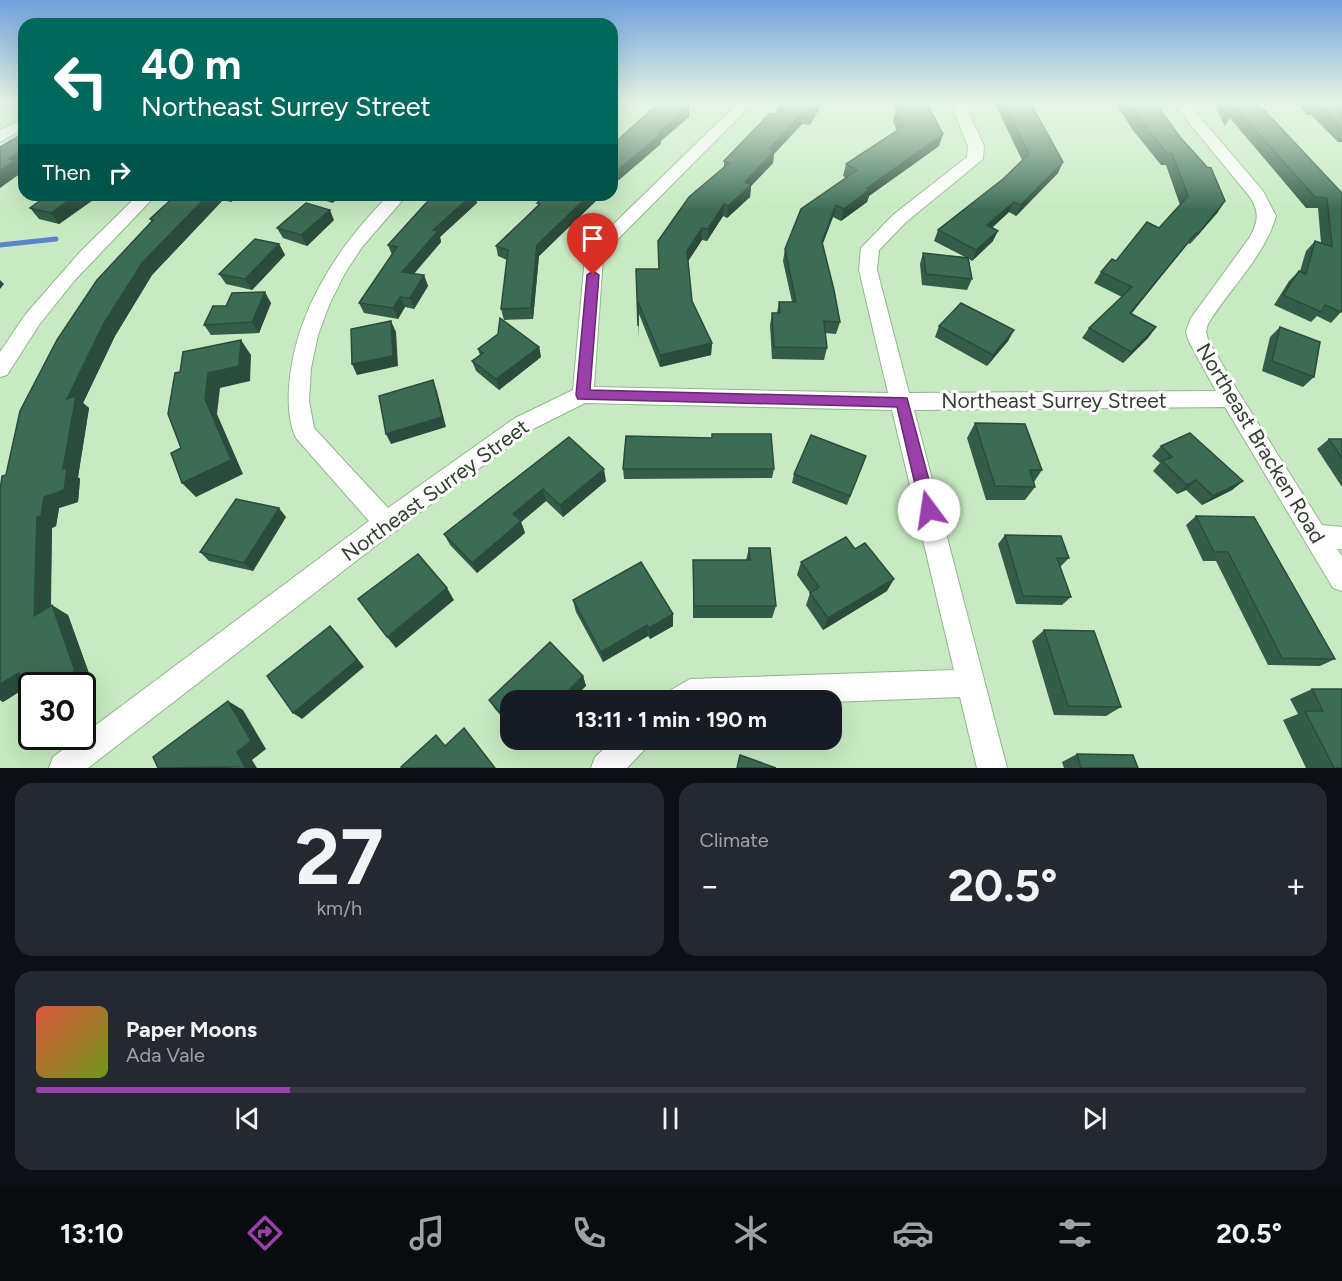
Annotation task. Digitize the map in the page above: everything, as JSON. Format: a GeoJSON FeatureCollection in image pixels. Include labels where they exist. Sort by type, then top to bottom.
{"type":"FeatureCollection","features":[{"type":"Feature","properties":{"kind":"street"},"geometry":{"type":"LineString","coordinates":[[583,395],[594,257],[598,248],[710,138]]}},
{"type":"Feature","properties":{"kind":"street"},"geometry":{"type":"LineString","coordinates":[[972,138],[976,146],[975,159],[899,219],[870,248],[868,270],[903,402],[992,768]]}},
{"type":"Feature","properties":{"kind":"street","name":"Northeast Bracken Road"},"geometry":{"type":"LineString","coordinates":[[1209,138],[1257,195],[1266,210],[1267,217],[1259,237],[1205,311],[1196,331],[1203,352],[1342,579]]}},
{"type":"Feature","properties":{"kind":"street"},"geometry":{"type":"LineString","coordinates":[[0,369],[24,330],[89,250],[142,201]]}},
{"type":"Feature","properties":{"kind":"street"},"geometry":{"type":"LineString","coordinates":[[386,523],[304,432],[299,417],[299,397],[301,368],[308,336],[320,304],[336,273],[361,236],[393,201]]}},
{"type":"Feature","properties":{"kind":"street","name":"Northeast Surrey Street"},"geometry":{"type":"LineString","coordinates":[[63,768],[386,523],[523,424],[583,395],[903,402],[1231,399]]}},
{"type":"Feature","properties":{"kind":"street"},"geometry":{"type":"LineString","coordinates":[[1316,536],[1342,538]]}},
{"type":"Feature","properties":{"kind":"street"},"geometry":{"type":"LineString","coordinates":[[774,690],[971,683]]}},
{"type":"Feature","properties":{"kind":"street"},"geometry":{"type":"LineString","coordinates":[[606,768],[624,750]]}},
{"type":"Feature","properties":{"kind":"building"},"geometry":{"type":"Polygon","coordinates":[[[18,138],[18,154],[9,159],[15,160],[0,171],[0,147],[18,138]]]}},
{"type":"Feature","properties":{"kind":"building"},"geometry":{"type":"Polygon","coordinates":[[[620,138],[656,138],[618,170],[618,140],[620,138]]]}},
{"type":"Feature","properties":{"kind":"building"},"geometry":{"type":"Polygon","coordinates":[[[746,138],[780,138],[769,149],[774,151],[745,182],[751,185],[728,206],[724,204],[708,229],[702,228],[687,251],[692,301],[712,343],[660,355],[638,302],[638,326],[636,269],[659,269],[658,241],[689,197],[729,163],[724,161],[746,138]]]}},
{"type":"Feature","properties":{"kind":"building"},"geometry":{"type":"Polygon","coordinates":[[[886,138],[938,138],[867,188],[870,189],[844,209],[836,205],[822,242],[840,322],[824,321],[827,348],[774,347],[772,313],[780,313],[779,302],[796,302],[785,249],[801,209],[857,170],[846,164],[886,138]]]}},
{"type":"Feature","properties":{"kind":"building"},"geometry":{"type":"Polygon","coordinates":[[[1021,138],[1050,138],[1063,162],[1021,205],[1014,202],[987,225],[998,231],[976,250],[938,230],[1003,179],[1029,154],[1021,138]]]}},
{"type":"Feature","properties":{"kind":"building"},"geometry":{"type":"Polygon","coordinates":[[[1155,138],[1181,138],[1207,167],[1211,168],[1225,201],[1130,313],[1156,327],[1131,352],[1089,328],[1132,287],[1101,272],[1112,259],[1116,261],[1147,222],[1159,228],[1188,196],[1172,154],[1168,154],[1155,138]]]}},
{"type":"Feature","properties":{"kind":"building"},"geometry":{"type":"Polygon","coordinates":[[[1262,138],[1290,138],[1342,193],[1341,312],[1325,305],[1321,312],[1283,295],[1299,271],[1306,274],[1315,241],[1332,247],[1327,198],[1315,197],[1262,138]]]}},
{"type":"Feature","properties":{"kind":"building"},"geometry":{"type":"Polygon","coordinates":[[[40,201],[68,201],[51,213],[30,208],[40,201]]]}},
{"type":"Feature","properties":{"kind":"building"},"geometry":{"type":"Polygon","coordinates":[[[170,201],[202,201],[142,263],[104,323],[67,399],[76,396],[63,469],[67,468],[64,490],[44,497],[41,516],[37,517],[34,616],[52,605],[75,671],[18,672],[0,684],[0,490],[2,476],[6,475],[20,411],[57,340],[97,280],[153,220],[150,219],[170,201]]]}},
{"type":"Feature","properties":{"kind":"building"},"geometry":{"type":"Polygon","coordinates":[[[428,201],[465,201],[433,230],[438,231],[402,272],[424,275],[410,298],[400,297],[393,308],[359,303],[397,247],[388,245],[428,201]]]}},
{"type":"Feature","properties":{"kind":"building"},"geometry":{"type":"Polygon","coordinates":[[[539,201],[583,201],[537,245],[531,308],[501,309],[508,250],[496,246],[540,204],[537,203],[539,201]]]}},
{"type":"Feature","properties":{"kind":"building"},"geometry":{"type":"Polygon","coordinates":[[[306,203],[330,210],[301,235],[277,228],[306,203]]]}},
{"type":"Feature","properties":{"kind":"building"},"geometry":{"type":"Polygon","coordinates":[[[255,239],[279,244],[245,279],[219,274],[255,239]]]}},
{"type":"Feature","properties":{"kind":"building"},"geometry":{"type":"Polygon","coordinates":[[[923,253],[968,258],[972,279],[926,274],[923,253]]]}},
{"type":"Feature","properties":{"kind":"building"},"geometry":{"type":"Polygon","coordinates":[[[265,292],[252,322],[204,325],[213,306],[226,306],[232,293],[265,292]]]}},
{"type":"Feature","properties":{"kind":"building"},"geometry":{"type":"Polygon","coordinates":[[[961,303],[1014,330],[993,355],[939,326],[961,303]]]}},
{"type":"Feature","properties":{"kind":"building"},"geometry":{"type":"Polygon","coordinates":[[[500,318],[539,347],[496,379],[472,361],[483,353],[478,349],[498,334],[500,318]]]}},
{"type":"Feature","properties":{"kind":"building"},"geometry":{"type":"Polygon","coordinates":[[[391,321],[393,356],[352,364],[351,329],[391,321]]]}},
{"type":"Feature","properties":{"kind":"building"},"geometry":{"type":"Polygon","coordinates":[[[1280,327],[1320,342],[1314,377],[1272,361],[1280,327]]]}},
{"type":"Feature","properties":{"kind":"building"},"geometry":{"type":"Polygon","coordinates":[[[241,340],[239,366],[208,373],[205,399],[231,460],[182,483],[171,453],[181,448],[168,414],[175,373],[180,372],[183,352],[241,340]]]}},
{"type":"Feature","properties":{"kind":"building"},"geometry":{"type":"Polygon","coordinates":[[[433,380],[442,417],[386,434],[379,396],[433,380]]]}},
{"type":"Feature","properties":{"kind":"building"},"geometry":{"type":"Polygon","coordinates":[[[975,423],[1025,424],[1042,470],[1030,470],[1035,487],[995,486],[975,423]]]}},
{"type":"Feature","properties":{"kind":"building"},"geometry":{"type":"Polygon","coordinates":[[[1190,433],[1243,481],[1213,496],[1196,480],[1187,485],[1162,461],[1172,457],[1161,446],[1190,433]]]}},
{"type":"Feature","properties":{"kind":"building"},"geometry":{"type":"Polygon","coordinates":[[[712,434],[771,434],[774,469],[623,469],[626,436],[712,438],[712,434]]]}},
{"type":"Feature","properties":{"kind":"building"},"geometry":{"type":"Polygon","coordinates":[[[811,435],[866,456],[850,496],[794,474],[811,435]]]}},
{"type":"Feature","properties":{"kind":"building"},"geometry":{"type":"Polygon","coordinates":[[[569,437],[604,469],[560,505],[543,489],[513,514],[521,521],[472,563],[444,534],[569,437]]]}},
{"type":"Feature","properties":{"kind":"building"},"geometry":{"type":"Polygon","coordinates":[[[1329,439],[1342,439],[1342,458],[1329,439]]]}},
{"type":"Feature","properties":{"kind":"building"},"geometry":{"type":"Polygon","coordinates":[[[236,499],[279,508],[244,563],[200,552],[236,499]]]}},
{"type":"Feature","properties":{"kind":"building"},"geometry":{"type":"Polygon","coordinates":[[[1196,516],[1254,517],[1335,659],[1282,658],[1228,552],[1214,552],[1196,516]]]}},
{"type":"Feature","properties":{"kind":"building"},"geometry":{"type":"Polygon","coordinates":[[[1005,535],[1061,536],[1069,558],[1057,558],[1071,597],[1023,596],[1005,535]]]}},
{"type":"Feature","properties":{"kind":"building"},"geometry":{"type":"Polygon","coordinates":[[[846,537],[855,549],[865,543],[894,579],[828,618],[810,593],[819,587],[801,562],[846,537]]]}},
{"type":"Feature","properties":{"kind":"building"},"geometry":{"type":"Polygon","coordinates":[[[749,548],[770,548],[776,606],[694,606],[693,560],[750,560],[749,548]]]}},
{"type":"Feature","properties":{"kind":"building"},"geometry":{"type":"Polygon","coordinates":[[[418,554],[447,588],[387,637],[358,599],[418,554]]]}},
{"type":"Feature","properties":{"kind":"building"},"geometry":{"type":"Polygon","coordinates":[[[641,562],[673,614],[649,628],[647,625],[601,652],[573,600],[641,562]]]}},
{"type":"Feature","properties":{"kind":"building"},"geometry":{"type":"Polygon","coordinates":[[[330,626],[357,660],[293,713],[267,676],[330,626]]]}},
{"type":"Feature","properties":{"kind":"building"},"geometry":{"type":"Polygon","coordinates":[[[1044,630],[1094,631],[1121,707],[1068,706],[1044,630]]]}},
{"type":"Feature","properties":{"kind":"building"},"geometry":{"type":"Polygon","coordinates":[[[550,642],[583,676],[569,690],[500,690],[500,713],[489,700],[550,642]]]}},
{"type":"Feature","properties":{"kind":"building"},"geometry":{"type":"Polygon","coordinates":[[[1312,689],[1342,689],[1342,768],[1334,768],[1305,711],[1323,711],[1312,689]]]}},
{"type":"Feature","properties":{"kind":"building"},"geometry":{"type":"Polygon","coordinates":[[[228,701],[251,741],[237,752],[245,767],[158,768],[153,757],[228,701]]]}},
{"type":"Feature","properties":{"kind":"building"},"geometry":{"type":"Polygon","coordinates":[[[464,728],[495,768],[401,767],[436,735],[445,746],[464,728]]]}},
{"type":"Feature","properties":{"kind":"building"},"geometry":{"type":"Polygon","coordinates":[[[1077,754],[1133,755],[1138,768],[1081,768],[1077,754]]]}},
{"type":"Feature","properties":{"kind":"building"},"geometry":{"type":"Polygon","coordinates":[[[740,755],[776,768],[737,768],[740,755]]]}},
{"type":"Feature","properties":{"kind":"waterway"},"geometry":{"type":"LineString","coordinates":[[0,245],[56,239]]}},
{"type":"Feature","properties":{"kind":"route"},"geometry":{"type":"LineString","coordinates":[[593,275],[583,395],[903,402],[929,510]]}}]}
